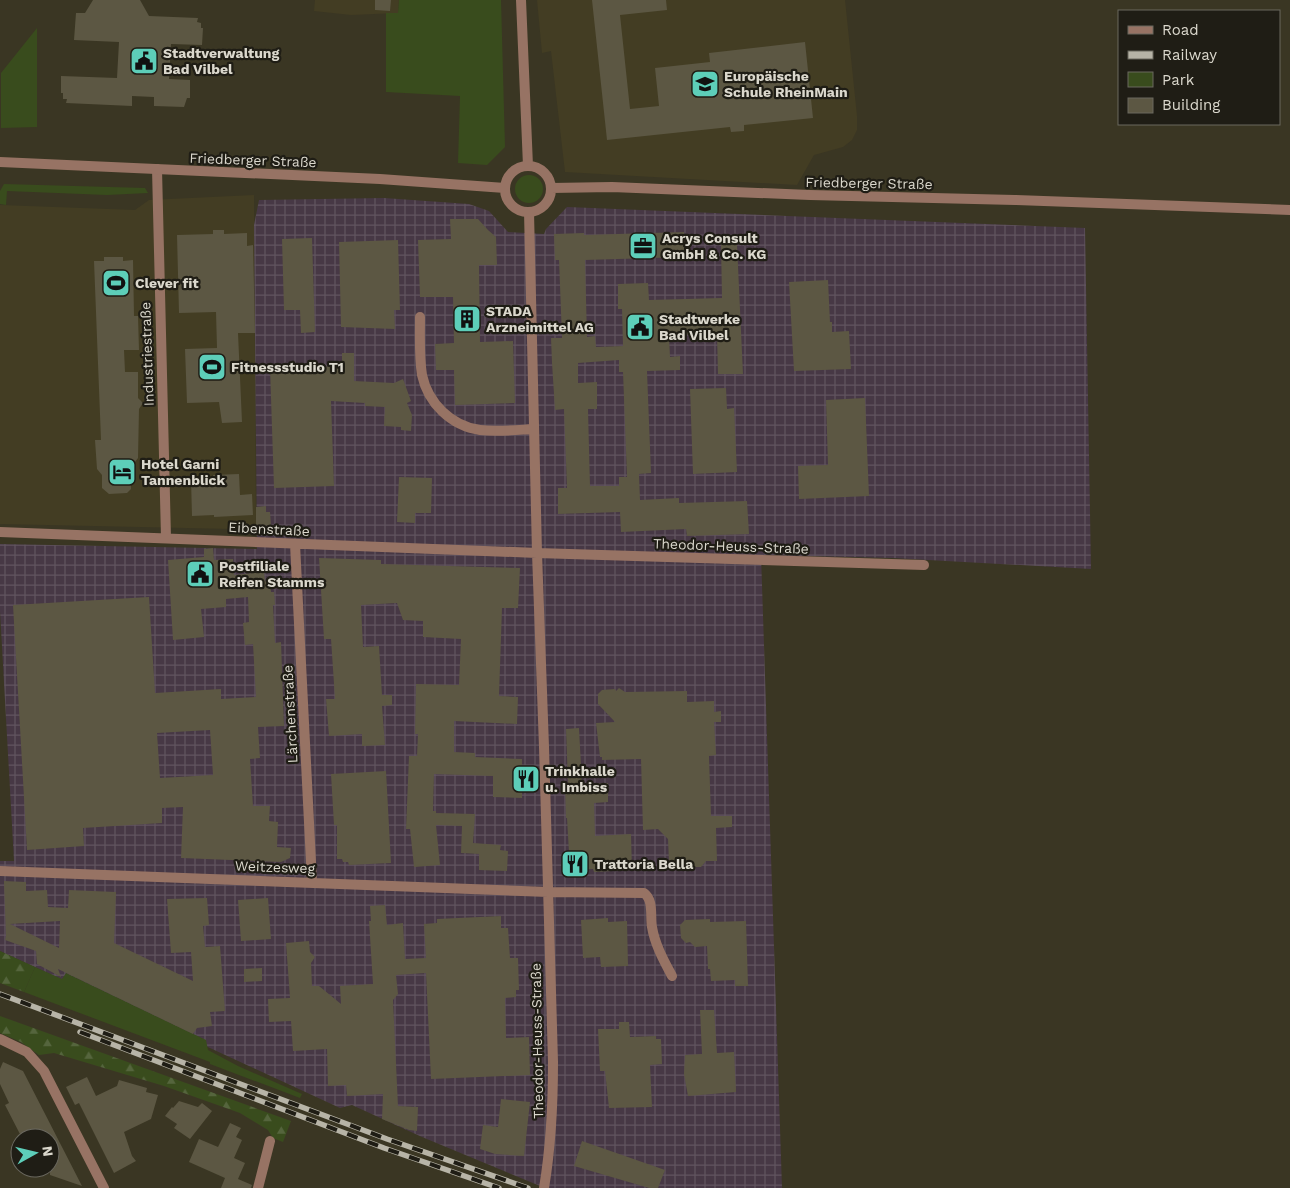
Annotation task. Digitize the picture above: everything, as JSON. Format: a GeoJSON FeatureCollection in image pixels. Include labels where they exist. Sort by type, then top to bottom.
{"type":"FeatureCollection","features":[{"type":"Feature","properties":{"kind":"street"},"geometry":{"type":"LineString","coordinates":[[521,0],[528,166]]}},
{"type":"Feature","properties":{"kind":"street","name":"Friedberger Straße"},"geometry":{"type":"LineString","coordinates":[[0,162],[380,179],[505,188]]}},
{"type":"Feature","properties":{"kind":"street"},"geometry":{"type":"LineString","coordinates":[[528,166],[540,169],[550,182],[551,188],[545,205],[535,211],[522,212],[511,204],[507,198],[505,188],[512,173],[528,166]]}},
{"type":"Feature","properties":{"kind":"street","name":"Industriestraße"},"geometry":{"type":"LineString","coordinates":[[157,169],[166,538]]}},
{"type":"Feature","properties":{"kind":"street","name":"Friedberger Straße"},"geometry":{"type":"LineString","coordinates":[[551,188],[612,187],[1290,210]]}},
{"type":"Feature","properties":{"kind":"street","name":"Theodor-Heuss-Straße"},"geometry":{"type":"LineString","coordinates":[[529,212],[553,1107],[544,1188]]}},
{"type":"Feature","properties":{"kind":"street"},"geometry":{"type":"LineString","coordinates":[[420,317],[423,376],[429,394],[445,414],[466,426],[479,430],[534,429]]}},
{"type":"Feature","properties":{"kind":"street","name":"Eibenstraße"},"geometry":{"type":"LineString","coordinates":[[0,532],[537,553]]}},
{"type":"Feature","properties":{"kind":"street","name":"Lärchenstraße"},"geometry":{"type":"LineString","coordinates":[[295,544],[312,882]]}},
{"type":"Feature","properties":{"kind":"street","name":"Theodor-Heuss-Straße"},"geometry":{"type":"LineString","coordinates":[[537,553],[924,565]]}},
{"type":"Feature","properties":{"kind":"street","name":"Weitzesweg"},"geometry":{"type":"LineString","coordinates":[[0,870],[548,892]]}},
{"type":"Feature","properties":{"kind":"street"},"geometry":{"type":"LineString","coordinates":[[548,892],[644,893],[650,900],[651,926],[654,939],[672,976]]}},
{"type":"Feature","properties":{"kind":"street"},"geometry":{"type":"LineString","coordinates":[[0,1040],[27,1052],[44,1071],[104,1188]]}},
{"type":"Feature","properties":{"kind":"street"},"geometry":{"type":"LineString","coordinates":[[258,1188],[270,1141]]}},
{"type":"Feature","properties":{"kind":"shaded area"},"geometry":{"type":"Polygon","coordinates":[[[315,0],[399,0],[398,13],[351,15],[314,11],[315,0]]]}},
{"type":"Feature","properties":{"kind":"shaded area","name":"Europäische Schule RheinMain"},"geometry":{"type":"Polygon","coordinates":[[[537,0],[845,0],[857,130],[852,140],[843,147],[814,155],[797,185],[565,172],[551,51],[542,53],[537,0]]]}},
{"type":"Feature","properties":{"kind":"shaded area"},"geometry":{"type":"Polygon","coordinates":[[[254,195],[256,525],[233,529],[0,524],[0,205],[135,210],[149,200],[254,195]]]}},
{"type":"Feature","properties":{"kind":"shaded area"},"geometry":{"type":"Polygon","coordinates":[[[384,198],[469,204],[489,211],[508,232],[544,234],[546,229],[567,207],[1085,228],[1091,569],[892,558],[761,555],[782,1188],[545,1188],[422,1137],[352,1105],[340,1108],[0,951],[0,861],[14,861],[0,611],[0,544],[257,549],[254,225],[259,200],[384,198]]]}},
{"type":"Feature","properties":{"kind":"green space"},"geometry":{"type":"Polygon","coordinates":[[[399,0],[501,0],[505,147],[487,165],[458,163],[460,96],[386,92],[386,13],[398,13],[399,0]]]}},
{"type":"Feature","properties":{"kind":"green space"},"geometry":{"type":"Polygon","coordinates":[[[37,28],[37,127],[1,128],[1,73],[37,28]]]}},
{"type":"Feature","properties":{"kind":"green space"},"geometry":{"type":"Polygon","coordinates":[[[529,175],[539,179],[543,189],[539,199],[529,203],[519,199],[515,189],[519,179],[529,175]]]}},
{"type":"Feature","properties":{"kind":"green space"},"geometry":{"type":"Polygon","coordinates":[[[4,184],[145,188],[148,193],[107,195],[7,191],[6,205],[0,204],[0,191],[4,184]]]}},
{"type":"Feature","properties":{"kind":"green space"},"geometry":{"type":"Polygon","coordinates":[[[0,951],[35,967],[24,992],[0,983],[0,951]]]}},
{"type":"Feature","properties":{"kind":"green space"},"geometry":{"type":"Polygon","coordinates":[[[35,967],[62,979],[66,973],[206,1040],[208,1050],[238,1066],[302,1094],[300,1098],[24,992],[35,967]]]}},
{"type":"Feature","properties":{"kind":"green space"},"geometry":{"type":"Polygon","coordinates":[[[0,1016],[291,1121],[283,1142],[273,1138],[268,1130],[240,1113],[164,1086],[54,1053],[39,1055],[21,1042],[0,1033],[0,1016]]]}},
{"type":"Feature","properties":{"kind":"building","name":"Stadtverwaltung Bad Vilbel"},"geometry":{"type":"Polygon","coordinates":[[[93,0],[140,0],[149,16],[198,18],[197,22],[201,23],[201,28],[203,28],[202,45],[171,44],[169,79],[190,80],[190,98],[187,98],[184,107],[154,106],[154,97],[132,96],[132,106],[66,103],[67,99],[63,99],[63,93],[61,93],[61,76],[117,78],[119,42],[74,40],[76,13],[85,13],[93,0]]]}},
{"type":"Feature","properties":{"kind":"building"},"geometry":{"type":"Polygon","coordinates":[[[375,0],[391,0],[390,11],[375,10],[375,0]]]}},
{"type":"Feature","properties":{"kind":"building"},"geometry":{"type":"Polygon","coordinates":[[[592,0],[666,0],[667,10],[620,15],[630,109],[659,106],[655,68],[710,62],[709,53],[805,42],[813,118],[744,125],[744,131],[731,132],[730,127],[607,140],[592,0]]]}},
{"type":"Feature","properties":{"kind":"building","name":"STADA Arzneimittel AG"},"geometry":{"type":"Polygon","coordinates":[[[450,219],[478,219],[496,237],[497,265],[479,265],[480,342],[513,341],[515,403],[455,405],[454,370],[436,370],[435,344],[454,343],[453,297],[420,297],[418,240],[451,239],[450,219]]]}},
{"type":"Feature","properties":{"kind":"building"},"geometry":{"type":"Polygon","coordinates":[[[213,230],[224,230],[224,234],[247,233],[247,246],[253,245],[255,333],[238,333],[242,422],[222,423],[219,402],[187,403],[185,349],[217,348],[216,312],[179,313],[177,235],[213,234],[213,230]]]}},
{"type":"Feature","properties":{"kind":"building"},"geometry":{"type":"Polygon","coordinates":[[[684,232],[685,257],[585,260],[587,337],[595,336],[596,347],[623,346],[622,309],[618,309],[618,284],[648,283],[649,300],[722,298],[721,245],[737,244],[743,374],[718,374],[717,334],[669,335],[670,357],[680,356],[680,370],[647,371],[651,473],[639,474],[640,500],[679,498],[679,503],[747,501],[749,534],[687,536],[686,529],[621,532],[620,512],[558,514],[558,488],[567,488],[564,409],[555,410],[552,363],[551,338],[562,338],[559,260],[555,260],[554,234],[584,233],[584,235],[684,232]],[[619,360],[578,363],[578,383],[597,382],[597,409],[588,409],[590,486],[619,486],[619,477],[627,477],[623,372],[619,372],[619,360]]]}},
{"type":"Feature","properties":{"kind":"building"},"geometry":{"type":"Polygon","coordinates":[[[312,238],[315,332],[301,333],[300,310],[284,310],[282,239],[312,238]]]}},
{"type":"Feature","properties":{"kind":"building"},"geometry":{"type":"Polygon","coordinates":[[[398,240],[400,310],[394,310],[395,329],[341,327],[339,242],[398,240]]]}},
{"type":"Feature","properties":{"kind":"building"},"geometry":{"type":"Polygon","coordinates":[[[104,257],[123,257],[123,261],[133,260],[134,316],[138,316],[139,350],[124,350],[125,372],[138,372],[138,398],[143,403],[139,409],[138,458],[135,466],[133,466],[134,473],[130,473],[131,489],[127,493],[109,494],[102,488],[102,475],[97,469],[95,440],[101,440],[94,261],[104,261],[104,257]]]}},
{"type":"Feature","properties":{"kind":"building"},"geometry":{"type":"Polygon","coordinates":[[[828,280],[832,332],[849,331],[851,369],[794,371],[789,282],[828,280]]]}},
{"type":"Feature","properties":{"kind":"building"},"geometry":{"type":"Polygon","coordinates":[[[342,353],[354,353],[354,381],[394,383],[403,379],[411,401],[407,403],[412,415],[411,431],[401,430],[401,427],[384,426],[385,407],[365,406],[365,403],[331,401],[334,486],[274,488],[270,368],[342,366],[342,353]]]}},
{"type":"Feature","properties":{"kind":"building"},"geometry":{"type":"Polygon","coordinates":[[[726,388],[727,409],[734,408],[737,472],[693,474],[690,389],[726,388]]]}},
{"type":"Feature","properties":{"kind":"building"},"geometry":{"type":"Polygon","coordinates":[[[865,398],[869,496],[799,499],[798,466],[828,465],[826,400],[865,398]]]}},
{"type":"Feature","properties":{"kind":"building"},"geometry":{"type":"Polygon","coordinates":[[[239,474],[240,495],[252,494],[253,515],[192,516],[191,479],[213,478],[213,475],[239,474]]]}},
{"type":"Feature","properties":{"kind":"building"},"geometry":{"type":"Polygon","coordinates":[[[399,477],[432,478],[431,513],[415,513],[415,523],[397,522],[399,477]]]}},
{"type":"Feature","properties":{"kind":"building"},"geometry":{"type":"Polygon","coordinates":[[[266,506],[266,512],[270,512],[271,526],[256,525],[256,507],[266,506]]]}},
{"type":"Feature","properties":{"kind":"building"},"geometry":{"type":"Polygon","coordinates":[[[213,548],[214,560],[233,559],[234,575],[264,572],[265,581],[270,581],[271,592],[274,592],[275,643],[281,642],[284,726],[258,727],[260,758],[250,759],[253,806],[270,806],[269,821],[278,822],[277,847],[291,848],[290,858],[281,862],[181,858],[183,807],[162,808],[162,823],[83,828],[84,846],[27,850],[13,605],[149,597],[155,693],[221,689],[221,699],[256,697],[253,644],[245,645],[243,623],[249,622],[248,597],[226,599],[226,607],[201,609],[204,637],[173,640],[168,560],[204,557],[204,549],[213,548]],[[210,730],[157,733],[160,778],[213,775],[210,730]]]}},
{"type":"Feature","properties":{"kind":"building"},"geometry":{"type":"Polygon","coordinates":[[[319,558],[381,560],[381,564],[520,568],[518,608],[502,608],[499,696],[518,697],[517,724],[454,721],[454,752],[475,753],[475,757],[522,759],[522,798],[493,797],[493,776],[434,774],[433,811],[436,811],[436,813],[475,814],[473,843],[501,845],[500,850],[508,851],[507,871],[479,870],[479,854],[461,853],[462,826],[436,825],[440,865],[414,867],[410,829],[406,829],[409,756],[417,756],[418,734],[415,734],[416,684],[459,685],[461,639],[423,637],[423,621],[403,620],[397,603],[361,605],[363,647],[379,646],[382,695],[392,695],[392,705],[382,706],[385,745],[362,746],[362,734],[329,736],[326,699],[335,699],[331,639],[324,639],[319,558]]]}},
{"type":"Feature","properties":{"kind":"building"},"geometry":{"type":"Polygon","coordinates":[[[619,688],[625,692],[687,691],[687,702],[714,701],[714,712],[721,711],[721,722],[714,722],[716,755],[709,756],[711,816],[732,816],[732,827],[716,828],[717,861],[706,861],[701,867],[695,867],[691,862],[669,862],[668,839],[658,829],[643,830],[641,759],[602,760],[602,757],[600,757],[596,723],[615,722],[598,704],[598,694],[602,690],[615,689],[616,691],[619,688]]]}},
{"type":"Feature","properties":{"kind":"building"},"geometry":{"type":"Polygon","coordinates":[[[579,728],[582,784],[608,783],[608,802],[594,803],[595,836],[631,834],[632,870],[594,872],[593,869],[570,870],[565,784],[568,784],[566,729],[579,728]]]}},
{"type":"Feature","properties":{"kind":"building"},"geometry":{"type":"Polygon","coordinates":[[[386,771],[391,863],[349,865],[348,862],[343,862],[342,859],[337,859],[337,825],[334,825],[331,774],[386,771]]]}},
{"type":"Feature","properties":{"kind":"building"},"geometry":{"type":"Polygon","coordinates":[[[4,881],[26,882],[26,891],[47,890],[48,907],[68,908],[69,890],[116,892],[114,943],[193,981],[191,952],[171,953],[167,899],[207,898],[209,925],[203,926],[205,947],[220,946],[225,1011],[210,1012],[212,1026],[197,1028],[193,1034],[58,969],[61,977],[37,964],[36,951],[5,940],[4,881]],[[60,921],[10,924],[59,948],[60,921]]]}},
{"type":"Feature","properties":{"kind":"building"},"geometry":{"type":"Polygon","coordinates":[[[268,898],[271,939],[241,941],[238,900],[268,898]]]}},
{"type":"Feature","properties":{"kind":"building"},"geometry":{"type":"Polygon","coordinates":[[[385,905],[387,925],[403,923],[405,959],[426,958],[424,924],[437,923],[437,919],[501,916],[501,928],[508,928],[510,958],[518,958],[519,990],[516,990],[516,997],[505,998],[506,1038],[529,1037],[530,1075],[431,1079],[426,973],[396,975],[398,994],[393,1000],[398,1106],[418,1107],[417,1131],[409,1130],[382,1119],[383,1094],[347,1096],[346,1085],[328,1086],[327,1049],[293,1051],[291,1021],[269,1022],[268,999],[290,998],[286,943],[309,941],[310,952],[315,957],[311,963],[312,986],[319,986],[341,1004],[340,986],[373,984],[369,921],[371,921],[370,906],[385,905]]]}},
{"type":"Feature","properties":{"kind":"building"},"geometry":{"type":"Polygon","coordinates":[[[608,918],[608,922],[627,921],[628,966],[601,967],[600,957],[583,958],[581,920],[608,918]]]}},
{"type":"Feature","properties":{"kind":"building"},"geometry":{"type":"Polygon","coordinates":[[[710,919],[710,922],[746,921],[748,986],[735,986],[735,980],[711,981],[710,969],[708,969],[707,946],[695,947],[690,942],[686,943],[681,938],[680,925],[685,920],[710,919]]]}},
{"type":"Feature","properties":{"kind":"building"},"geometry":{"type":"Polygon","coordinates":[[[262,968],[262,981],[244,982],[244,969],[262,968]]]}},
{"type":"Feature","properties":{"kind":"building"},"geometry":{"type":"Polygon","coordinates":[[[700,1010],[714,1010],[717,1053],[734,1052],[736,1092],[688,1096],[684,1074],[685,1055],[702,1054],[700,1010]]]}},
{"type":"Feature","properties":{"kind":"building"},"geometry":{"type":"Polygon","coordinates":[[[619,1022],[629,1022],[630,1037],[656,1036],[656,1039],[661,1039],[662,1064],[650,1065],[652,1107],[609,1108],[605,1071],[600,1071],[598,1029],[619,1029],[619,1022]]]}},
{"type":"Feature","properties":{"kind":"building"},"geometry":{"type":"Polygon","coordinates":[[[3,1062],[23,1071],[52,1128],[17,1128],[5,1105],[9,1103],[0,1084],[0,1069],[3,1062]]]}},
{"type":"Feature","properties":{"kind":"building"},"geometry":{"type":"Polygon","coordinates":[[[87,1077],[96,1096],[117,1086],[119,1080],[147,1088],[146,1092],[158,1095],[151,1119],[124,1132],[132,1156],[136,1161],[114,1173],[79,1103],[75,1105],[66,1087],[87,1077]]]}},
{"type":"Feature","properties":{"kind":"building"},"geometry":{"type":"Polygon","coordinates":[[[501,1099],[530,1102],[524,1156],[495,1154],[480,1149],[483,1125],[498,1127],[501,1099]]]}},
{"type":"Feature","properties":{"kind":"building"},"geometry":{"type":"Polygon","coordinates":[[[179,1101],[198,1107],[202,1103],[212,1111],[190,1139],[174,1128],[177,1124],[165,1116],[179,1101]]]}},
{"type":"Feature","properties":{"kind":"building"},"geometry":{"type":"Polygon","coordinates":[[[230,1123],[241,1128],[236,1137],[242,1140],[234,1158],[245,1163],[238,1179],[252,1185],[251,1188],[221,1188],[225,1178],[189,1162],[199,1139],[218,1147],[230,1123]]]}},
{"type":"Feature","properties":{"kind":"building"},"geometry":{"type":"Polygon","coordinates":[[[582,1141],[665,1170],[658,1188],[649,1188],[574,1166],[582,1141]]]}},
{"type":"Feature","properties":{"kind":"building"},"geometry":{"type":"Polygon","coordinates":[[[60,1143],[82,1186],[59,1178],[60,1143]]]}},
{"type":"Feature","properties":{"kind":"railway"},"geometry":{"type":"LineString","coordinates":[[0,994],[387,1139],[528,1188]]}},
{"type":"Feature","properties":{"kind":"railway"},"geometry":{"type":"LineString","coordinates":[[80,1032],[384,1148],[499,1188]]}},
{"type":"Feature","properties":{"kind":"place","name":"Stadtverwaltung Bad Vilbel"},"geometry":{"type":"Point","coordinates":[144,61]}},
{"type":"Feature","properties":{"kind":"place","name":"Europäische Schule RheinMain"},"geometry":{"type":"Point","coordinates":[705,84]}},
{"type":"Feature","properties":{"kind":"place","name":"Acrys Consult GmbH & Co. KG"},"geometry":{"type":"Point","coordinates":[643,246]}},
{"type":"Feature","properties":{"kind":"place","name":"Clever fit"},"geometry":{"type":"Point","coordinates":[116,283]}},
{"type":"Feature","properties":{"kind":"place","name":"STADA Arzneimittel AG"},"geometry":{"type":"Point","coordinates":[467,319]}},
{"type":"Feature","properties":{"kind":"place","name":"Stadtwerke Bad Vilbel"},"geometry":{"type":"Point","coordinates":[640,327]}},
{"type":"Feature","properties":{"kind":"place","name":"Fitnessstudio T1"},"geometry":{"type":"Point","coordinates":[212,367]}},
{"type":"Feature","properties":{"kind":"place","name":"Hotel Garni Tannenblick"},"geometry":{"type":"Point","coordinates":[122,472]}},
{"type":"Feature","properties":{"kind":"place","name":"Postfiliale Reifen Stamms"},"geometry":{"type":"Point","coordinates":[200,574]}},
{"type":"Feature","properties":{"kind":"place","name":"Trinkhalle u. Imbiss"},"geometry":{"type":"Point","coordinates":[526,779]}},
{"type":"Feature","properties":{"kind":"place","name":"Trattoria Bella"},"geometry":{"type":"Point","coordinates":[575,864]}}]}
